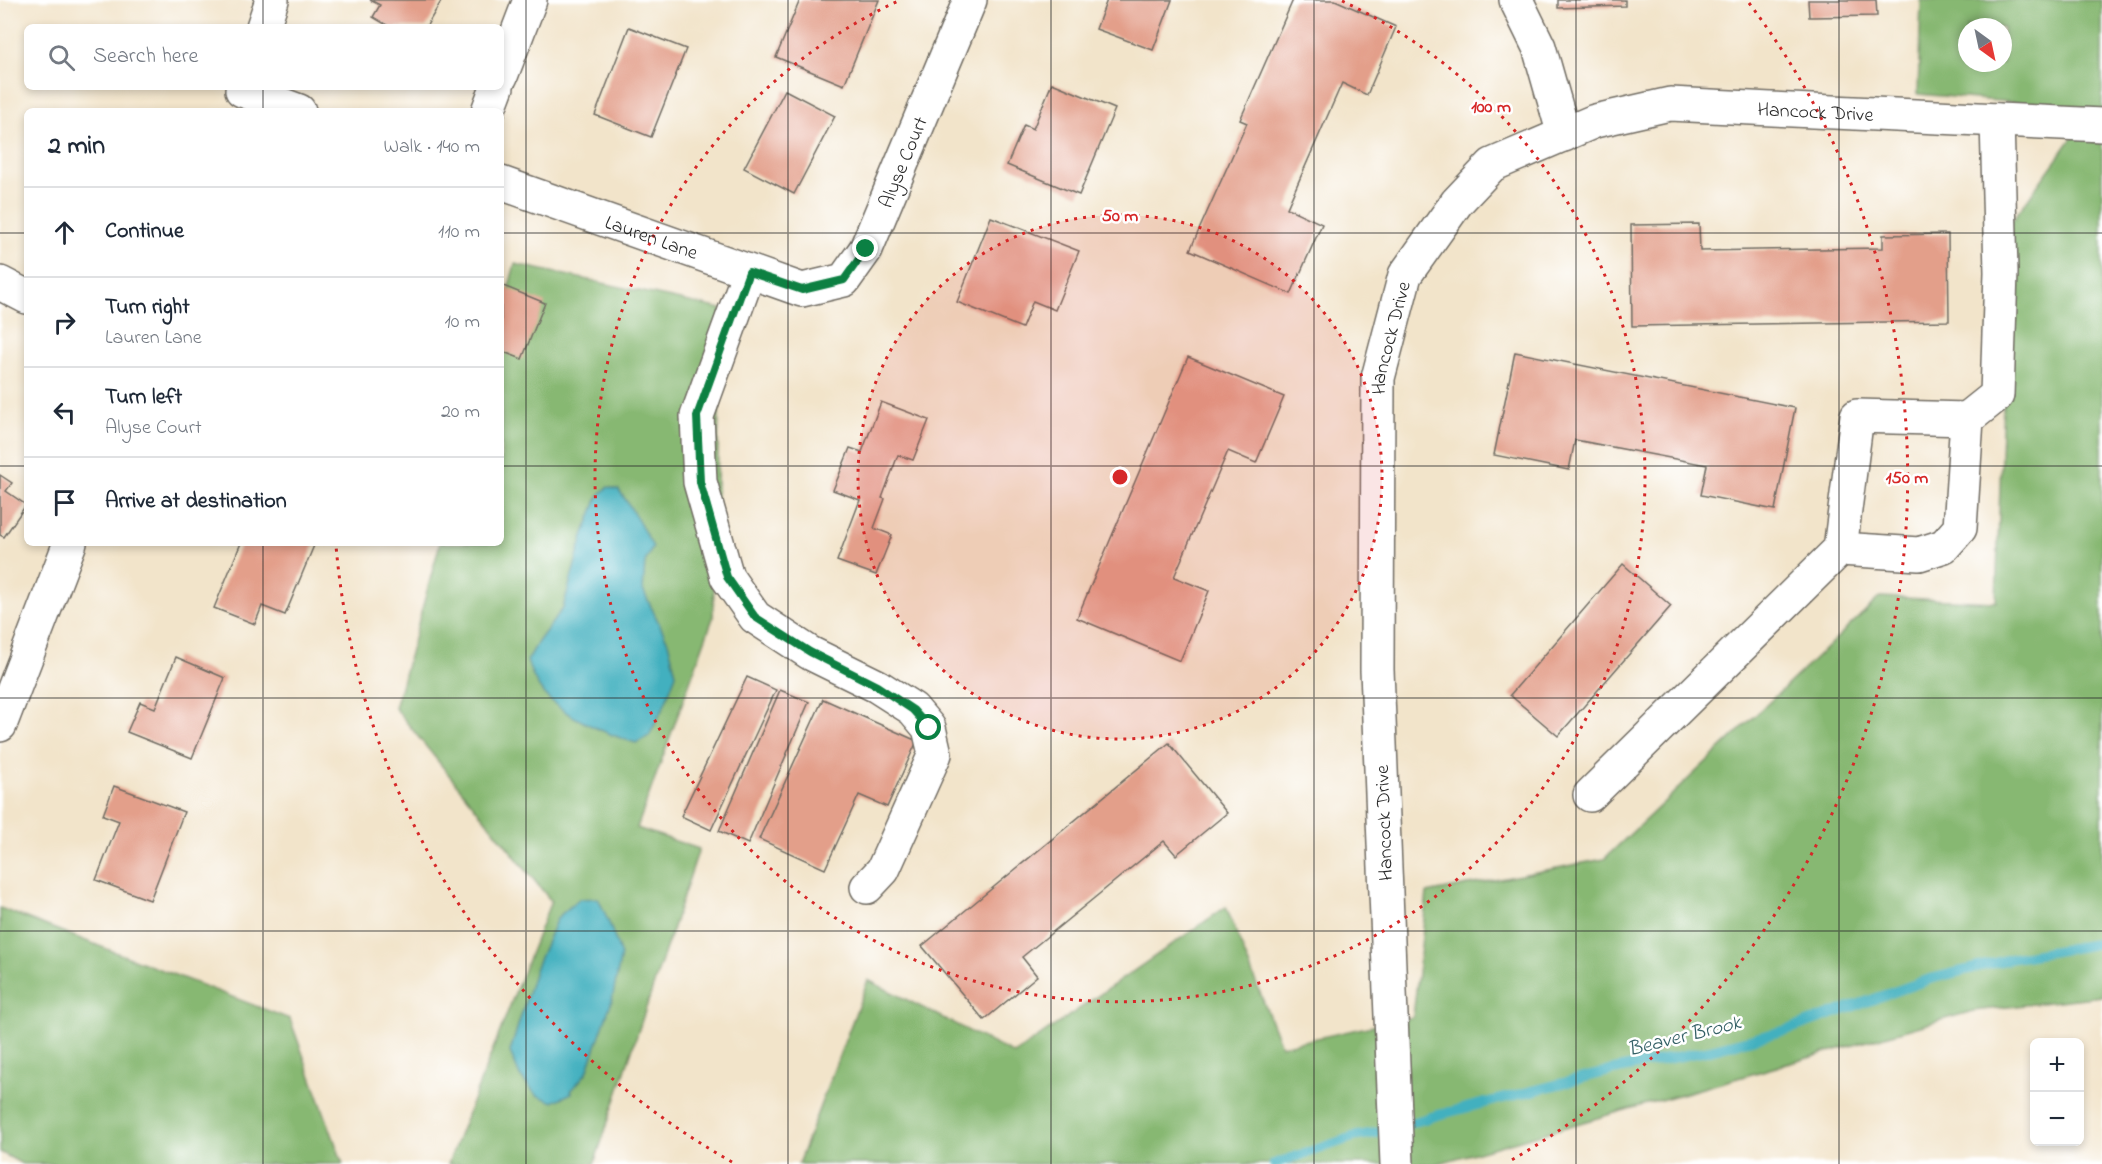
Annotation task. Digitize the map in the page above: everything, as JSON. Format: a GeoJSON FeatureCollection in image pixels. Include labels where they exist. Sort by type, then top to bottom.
{"type":"FeatureCollection","features":[{"type":"Feature","properties":{"kind":"street"},"geometry":{"type":"LineString","coordinates":[[263,24],[272,0]]}},
{"type":"Feature","properties":{"kind":"street"},"geometry":{"type":"LineString","coordinates":[[504,68],[530,0]]}},
{"type":"Feature","properties":{"kind":"street","name":"Alyse Court"},"geometry":{"type":"LineString","coordinates":[[802,290],[844,280],[866,249],[970,0]]}},
{"type":"Feature","properties":{"kind":"street"},"geometry":{"type":"LineString","coordinates":[[1516,0],[1539,47],[1564,135]]}},
{"type":"Feature","properties":{"kind":"street"},"geometry":{"type":"LineString","coordinates":[[489,108],[496,90]]}},
{"type":"Feature","properties":{"kind":"street"},"geometry":{"type":"LineString","coordinates":[[239,96],[287,108]]}},
{"type":"Feature","properties":{"kind":"street","name":"Hancock Drive"},"geometry":{"type":"LineString","coordinates":[[1397,1164],[1377,670],[1378,378],[1405,276],[1457,202],[1492,165],[1595,121],[1670,104],[2102,125]]}},
{"type":"Feature","properties":{"kind":"street"},"geometry":{"type":"LineString","coordinates":[[1590,795],[1840,549],[1857,416],[1967,419],[1997,395],[2001,272],[1997,120]]}},
{"type":"Feature","properties":{"kind":"street","name":"Lauren Lane"},"geometry":{"type":"LineString","coordinates":[[504,184],[802,290]]}},
{"type":"Feature","properties":{"kind":"street"},"geometry":{"type":"LineString","coordinates":[[749,272],[697,416],[700,482],[727,577],[755,617],[810,652],[877,686],[913,710],[929,728],[935,754],[883,870],[867,887]]}},
{"type":"Feature","properties":{"kind":"street"},"geometry":{"type":"LineString","coordinates":[[0,284],[24,296]]}},
{"type":"Feature","properties":{"kind":"street"},"geometry":{"type":"LineString","coordinates":[[1840,549],[1919,554],[1944,546],[1960,528],[1967,419]]}},
{"type":"Feature","properties":{"kind":"street"},"geometry":{"type":"LineString","coordinates":[[0,725],[69,546]]}},
{"type":"Feature","properties":{"kind":"green space"},"geometry":{"type":"Polygon","coordinates":[[[1921,0],[2102,0],[2102,996],[1973,1011],[1436,1164],[798,1164],[868,980],[1014,1054],[1226,907],[1281,1046],[1413,1017],[1427,893],[1604,859],[1880,597],[1996,602],[2009,225],[2093,109],[1918,94],[1921,0]]]}},
{"type":"Feature","properties":{"kind":"green space"},"geometry":{"type":"Polygon","coordinates":[[[515,264],[722,309],[713,618],[637,828],[699,849],[594,1164],[448,1164],[551,901],[395,708],[439,546],[504,546],[504,305],[515,264]]]}},
{"type":"Feature","properties":{"kind":"green space"},"geometry":{"type":"Polygon","coordinates":[[[0,908],[290,1019],[343,1164],[22,1164],[0,1152],[0,908]]]}},
{"type":"Feature","properties":{"kind":"water"},"geometry":{"type":"Polygon","coordinates":[[[608,487],[619,490],[653,547],[645,562],[643,590],[668,642],[676,674],[649,736],[636,743],[587,724],[552,702],[539,686],[527,661],[563,608],[583,536],[599,495],[608,487]]]}},
{"type":"Feature","properties":{"kind":"water"},"geometry":{"type":"Polygon","coordinates":[[[598,898],[621,955],[612,1000],[587,1072],[571,1091],[572,1093],[553,1102],[536,1095],[520,1076],[510,1052],[536,967],[557,918],[579,899],[598,898]]]}},
{"type":"Feature","properties":{"kind":"building"},"geometry":{"type":"Polygon","coordinates":[[[370,0],[442,0],[428,24],[385,24],[373,17],[380,5],[370,0]]]}},
{"type":"Feature","properties":{"kind":"building"},"geometry":{"type":"Polygon","coordinates":[[[800,0],[879,0],[844,85],[776,57],[800,0]]]}},
{"type":"Feature","properties":{"kind":"building"},"geometry":{"type":"Polygon","coordinates":[[[1107,0],[1172,0],[1153,50],[1096,29],[1107,0]]]}},
{"type":"Feature","properties":{"kind":"building"},"geometry":{"type":"Polygon","coordinates":[[[1293,0],[1335,0],[1396,27],[1367,95],[1342,83],[1287,208],[1322,224],[1291,294],[1190,250],[1247,123],[1240,120],[1293,0]]]}},
{"type":"Feature","properties":{"kind":"building"},"geometry":{"type":"Polygon","coordinates":[[[1558,0],[1625,0],[1625,6],[1558,8],[1558,0]]]}},
{"type":"Feature","properties":{"kind":"building"},"geometry":{"type":"Polygon","coordinates":[[[1808,0],[1876,0],[1877,16],[1809,17],[1808,0]]]}},
{"type":"Feature","properties":{"kind":"building"},"geometry":{"type":"Polygon","coordinates":[[[629,27],[686,49],[651,137],[595,115],[629,27]]]}},
{"type":"Feature","properties":{"kind":"building"},"geometry":{"type":"Polygon","coordinates":[[[1052,83],[1115,109],[1079,195],[1007,165],[1024,125],[1033,129],[1052,83]]]}},
{"type":"Feature","properties":{"kind":"building"},"geometry":{"type":"Polygon","coordinates":[[[785,90],[835,116],[794,194],[744,168],[785,90]]]}},
{"type":"Feature","properties":{"kind":"building"},"geometry":{"type":"Polygon","coordinates":[[[991,217],[1079,251],[1055,310],[1033,301],[1022,328],[957,302],[991,217]]]}},
{"type":"Feature","properties":{"kind":"building"},"geometry":{"type":"Polygon","coordinates":[[[1699,224],[1700,251],[1883,248],[1883,235],[1948,234],[1949,321],[1632,326],[1631,225],[1699,224]]]}},
{"type":"Feature","properties":{"kind":"building"},"geometry":{"type":"Polygon","coordinates":[[[504,286],[545,303],[522,359],[504,352],[504,286]]]}},
{"type":"Feature","properties":{"kind":"building"},"geometry":{"type":"Polygon","coordinates":[[[1515,352],[1795,408],[1775,510],[1701,495],[1707,465],[1575,440],[1569,470],[1494,455],[1515,352]]]}},
{"type":"Feature","properties":{"kind":"building"},"geometry":{"type":"Polygon","coordinates":[[[1188,357],[1284,397],[1256,463],[1228,451],[1174,577],[1209,591],[1180,661],[1077,618],[1188,357]]]}},
{"type":"Feature","properties":{"kind":"building"},"geometry":{"type":"Polygon","coordinates":[[[881,402],[929,420],[913,460],[898,455],[882,498],[885,499],[874,528],[892,535],[876,575],[837,561],[860,500],[833,490],[850,448],[862,452],[881,402]]]}},
{"type":"Feature","properties":{"kind":"building"},"geometry":{"type":"Polygon","coordinates":[[[0,475],[12,483],[6,491],[24,504],[24,508],[4,537],[0,535],[0,475]]]}},
{"type":"Feature","properties":{"kind":"building"},"geometry":{"type":"Polygon","coordinates":[[[240,546],[314,546],[285,615],[262,606],[255,624],[214,608],[240,546]]]}},
{"type":"Feature","properties":{"kind":"building"},"geometry":{"type":"Polygon","coordinates":[[[1623,564],[1671,606],[1558,736],[1510,695],[1623,564]]]}},
{"type":"Feature","properties":{"kind":"building"},"geometry":{"type":"Polygon","coordinates":[[[176,657],[225,678],[192,758],[127,732],[140,702],[155,708],[176,657]]]}},
{"type":"Feature","properties":{"kind":"building"},"geometry":{"type":"Polygon","coordinates":[[[747,677],[776,690],[711,830],[681,816],[747,677]]]}},
{"type":"Feature","properties":{"kind":"building"},"geometry":{"type":"Polygon","coordinates":[[[780,690],[809,702],[748,844],[719,831],[780,690]]]}},
{"type":"Feature","properties":{"kind":"building"},"geometry":{"type":"Polygon","coordinates":[[[823,699],[917,741],[887,807],[859,795],[825,869],[759,839],[823,699]]]}},
{"type":"Feature","properties":{"kind":"building"},"geometry":{"type":"Polygon","coordinates":[[[1169,743],[1227,813],[1176,855],[1164,841],[1022,957],[1037,976],[984,1020],[922,946],[1169,743]]]}},
{"type":"Feature","properties":{"kind":"building"},"geometry":{"type":"Polygon","coordinates":[[[114,786],[184,812],[150,900],[96,880],[119,821],[103,815],[114,786]]]}},
{"type":"Feature","properties":{"kind":"waterway","name":"Beaver Brook"},"geometry":{"type":"LineString","coordinates":[[1274,1164],[1353,1137],[1381,1132],[1614,1070],[1710,1050],[1790,1029],[1930,979],[2014,958],[2102,943]]}},
{"type":"Feature","properties":{"kind":"route"},"geometry":{"type":"LineString","coordinates":[[866,249],[844,280],[802,290],[749,272],[697,416],[700,482],[727,577],[755,617],[810,652],[877,686],[913,710],[929,728]]}}]}
